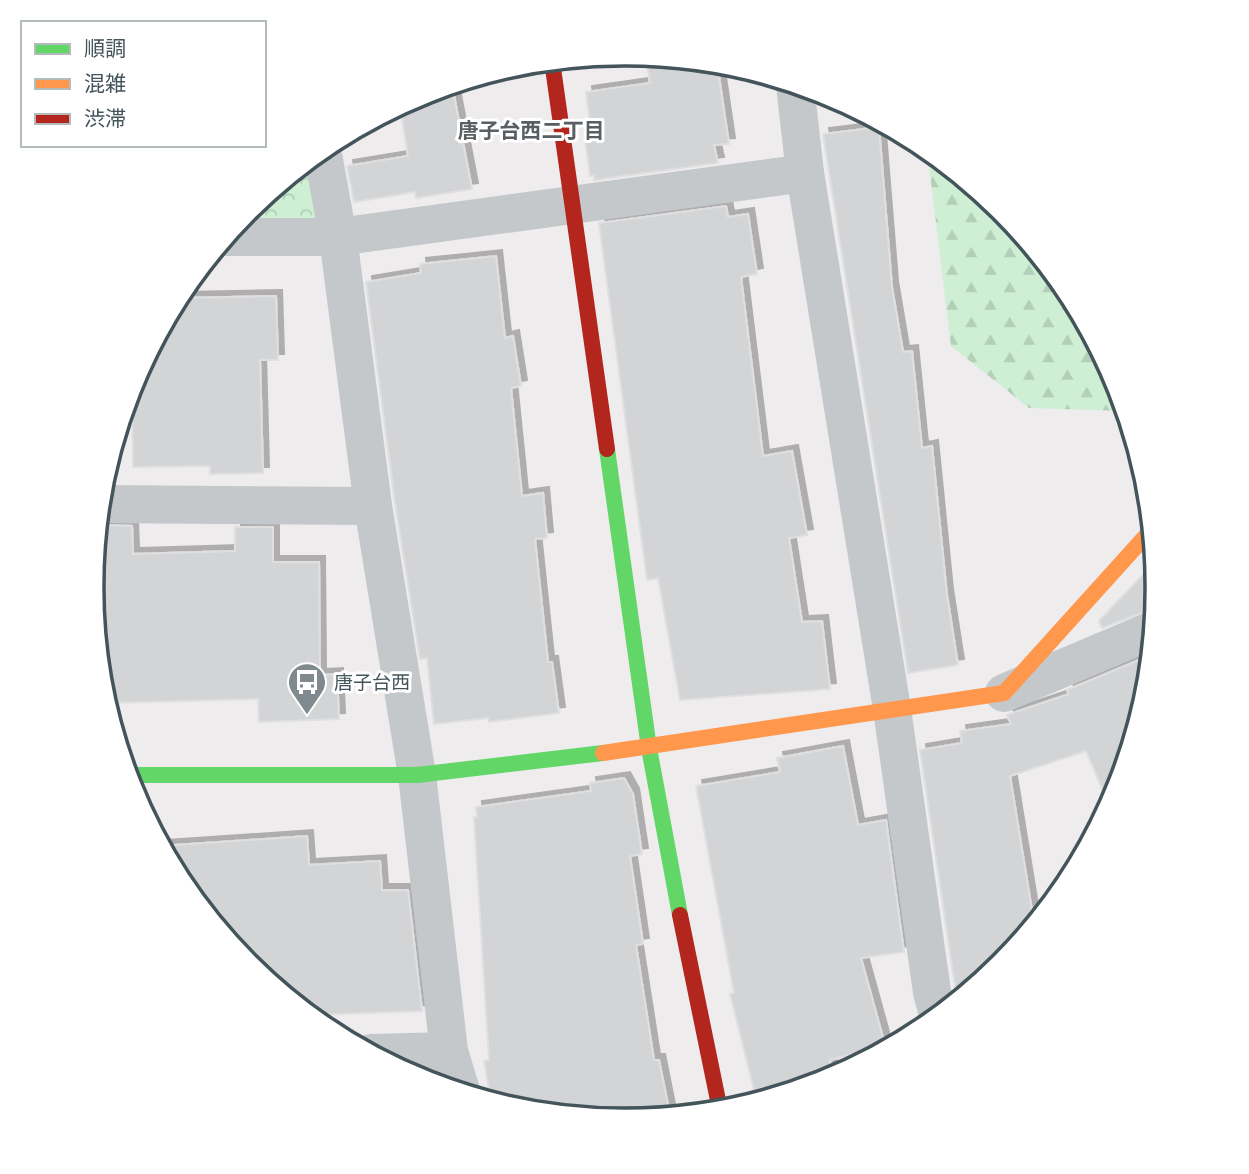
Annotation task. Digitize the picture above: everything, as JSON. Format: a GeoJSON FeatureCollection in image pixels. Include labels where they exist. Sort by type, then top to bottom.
{"type":"FeatureCollection","features":[{"type":"Feature","properties":{"kind":"street"},"geometry":{"type":"LineString","coordinates":[[553,72],[649,748],[717,1099]]}},
{"type":"Feature","properties":{"kind":"street"},"geometry":{"type":"LineString","coordinates":[[796,96],[805,173],[892,709],[935,1004]]}},
{"type":"Feature","properties":{"kind":"street"},"geometry":{"type":"LineString","coordinates":[[324,162],[338,237],[373,506],[417,775],[449,1051],[458,1080]]}},
{"type":"Feature","properties":{"kind":"street"},"geometry":{"type":"LineString","coordinates":[[239,237],[338,237],[805,173]]}},
{"type":"Feature","properties":{"kind":"street"},"geometry":{"type":"LineString","coordinates":[[111,504],[373,506]]}},
{"type":"Feature","properties":{"kind":"street"},"geometry":{"type":"LineString","coordinates":[[1004,693],[1143,539]]}},
{"type":"Feature","properties":{"kind":"street"},"geometry":{"type":"LineString","coordinates":[[140,775],[417,775],[649,748],[1004,693],[1143,634]]}},
{"type":"Feature","properties":{"kind":"street"},"geometry":{"type":"LineString","coordinates":[[391,1052],[449,1051]]}},
{"type":"Feature","properties":{"kind":"green space"},"geometry":{"type":"Polygon","coordinates":[[[929,165],[993,219],[1037,270],[1075,327],[1113,411],[1029,408],[951,346],[929,165]]]}},
{"type":"Feature","properties":{"kind":"green space"},"geometry":{"type":"Polygon","coordinates":[[[314,170],[323,224],[251,224],[314,170]]]}},
{"type":"Feature","properties":{"kind":"building"},"geometry":{"type":"Polygon","coordinates":[[[648,67],[719,76],[729,144],[714,145],[718,163],[594,180],[594,175],[590,176],[584,131],[591,130],[586,92],[650,83],[648,67]]]}},
{"type":"Feature","properties":{"kind":"building"},"geometry":{"type":"Polygon","coordinates":[[[454,95],[472,189],[416,198],[415,192],[354,202],[347,166],[408,156],[402,117],[454,95]]]}},
{"type":"Feature","properties":{"kind":"building"},"geometry":{"type":"Polygon","coordinates":[[[870,128],[879,133],[892,287],[903,352],[912,351],[922,448],[932,446],[947,595],[958,665],[908,673],[823,134],[870,128]]]}},
{"type":"Feature","properties":{"kind":"building"},"geometry":{"type":"Polygon","coordinates":[[[726,206],[728,217],[748,214],[757,274],[741,277],[763,456],[792,451],[807,535],[789,538],[802,622],[822,621],[830,689],[680,700],[658,578],[647,580],[599,223],[726,206]]]}},
{"type":"Feature","properties":{"kind":"building"},"geometry":{"type":"Polygon","coordinates":[[[496,256],[505,338],[513,336],[521,386],[511,388],[522,496],[543,493],[547,538],[535,539],[548,662],[552,662],[559,713],[489,722],[488,718],[434,724],[427,658],[420,659],[395,503],[366,282],[421,273],[420,264],[496,256]]]}},
{"type":"Feature","properties":{"kind":"building"},"geometry":{"type":"Polygon","coordinates":[[[276,296],[278,360],[260,360],[263,473],[210,474],[210,466],[133,467],[132,419],[158,357],[192,298],[276,296]]]}},
{"type":"Feature","properties":{"kind":"building"},"geometry":{"type":"Polygon","coordinates":[[[107,525],[132,526],[133,554],[235,551],[235,527],[273,527],[273,562],[319,562],[320,675],[337,674],[339,719],[259,722],[258,699],[117,703],[108,655],[105,621],[107,525]]]}},
{"type":"Feature","properties":{"kind":"building"},"geometry":{"type":"Polygon","coordinates":[[[1145,573],[1144,612],[1102,628],[1099,621],[1145,573]]]}},
{"type":"Feature","properties":{"kind":"building"},"geometry":{"type":"Polygon","coordinates":[[[1140,659],[1127,722],[1103,791],[1086,751],[1010,776],[1032,910],[993,955],[955,988],[920,750],[962,743],[960,731],[1011,724],[1007,715],[1069,694],[1067,690],[1140,659]]]}},
{"type":"Feature","properties":{"kind":"building"},"geometry":{"type":"Polygon","coordinates":[[[843,746],[858,825],[886,820],[904,952],[861,958],[883,1039],[858,1052],[830,1060],[831,1065],[824,1068],[754,1090],[730,994],[734,993],[696,786],[780,772],[777,758],[843,746]]]}},
{"type":"Feature","properties":{"kind":"building"},"geometry":{"type":"Polygon","coordinates":[[[624,778],[633,794],[642,854],[630,856],[643,944],[636,945],[654,1060],[659,1060],[668,1105],[624,1108],[590,1106],[557,1103],[489,1090],[484,1061],[489,1060],[474,817],[477,817],[476,807],[591,791],[590,783],[624,778]]]}},
{"type":"Feature","properties":{"kind":"building"},"geometry":{"type":"Polygon","coordinates":[[[307,836],[309,865],[380,861],[382,890],[408,890],[422,1011],[327,1014],[281,978],[233,930],[192,876],[173,845],[307,836]]]}},
{"type":"Feature","properties":{"kind":"traffic: fast"},"geometry":{"type":"LineString","coordinates":[[607,449],[649,748],[680,915]]}},
{"type":"Feature","properties":{"kind":"traffic: fast"},"geometry":{"type":"LineString","coordinates":[[140,775],[417,775],[603,753]]}},
{"type":"Feature","properties":{"kind":"traffic: slow"},"geometry":{"type":"LineString","coordinates":[[603,753],[1004,693],[1143,539]]}},
{"type":"Feature","properties":{"kind":"traffic: jam"},"geometry":{"type":"LineString","coordinates":[[554,72],[607,449]]}},
{"type":"Feature","properties":{"kind":"traffic: jam"},"geometry":{"type":"LineString","coordinates":[[680,915],[718,1098]]}},
{"type":"Feature","properties":{"kind":"place","name":"唐子台西"},"geometry":{"type":"Point","coordinates":[307,716]}},
{"type":"Feature","properties":{"kind":"district","name":"唐子台西二丁目"},"geometry":{"type":"Point","coordinates":[531,131]}}]}
